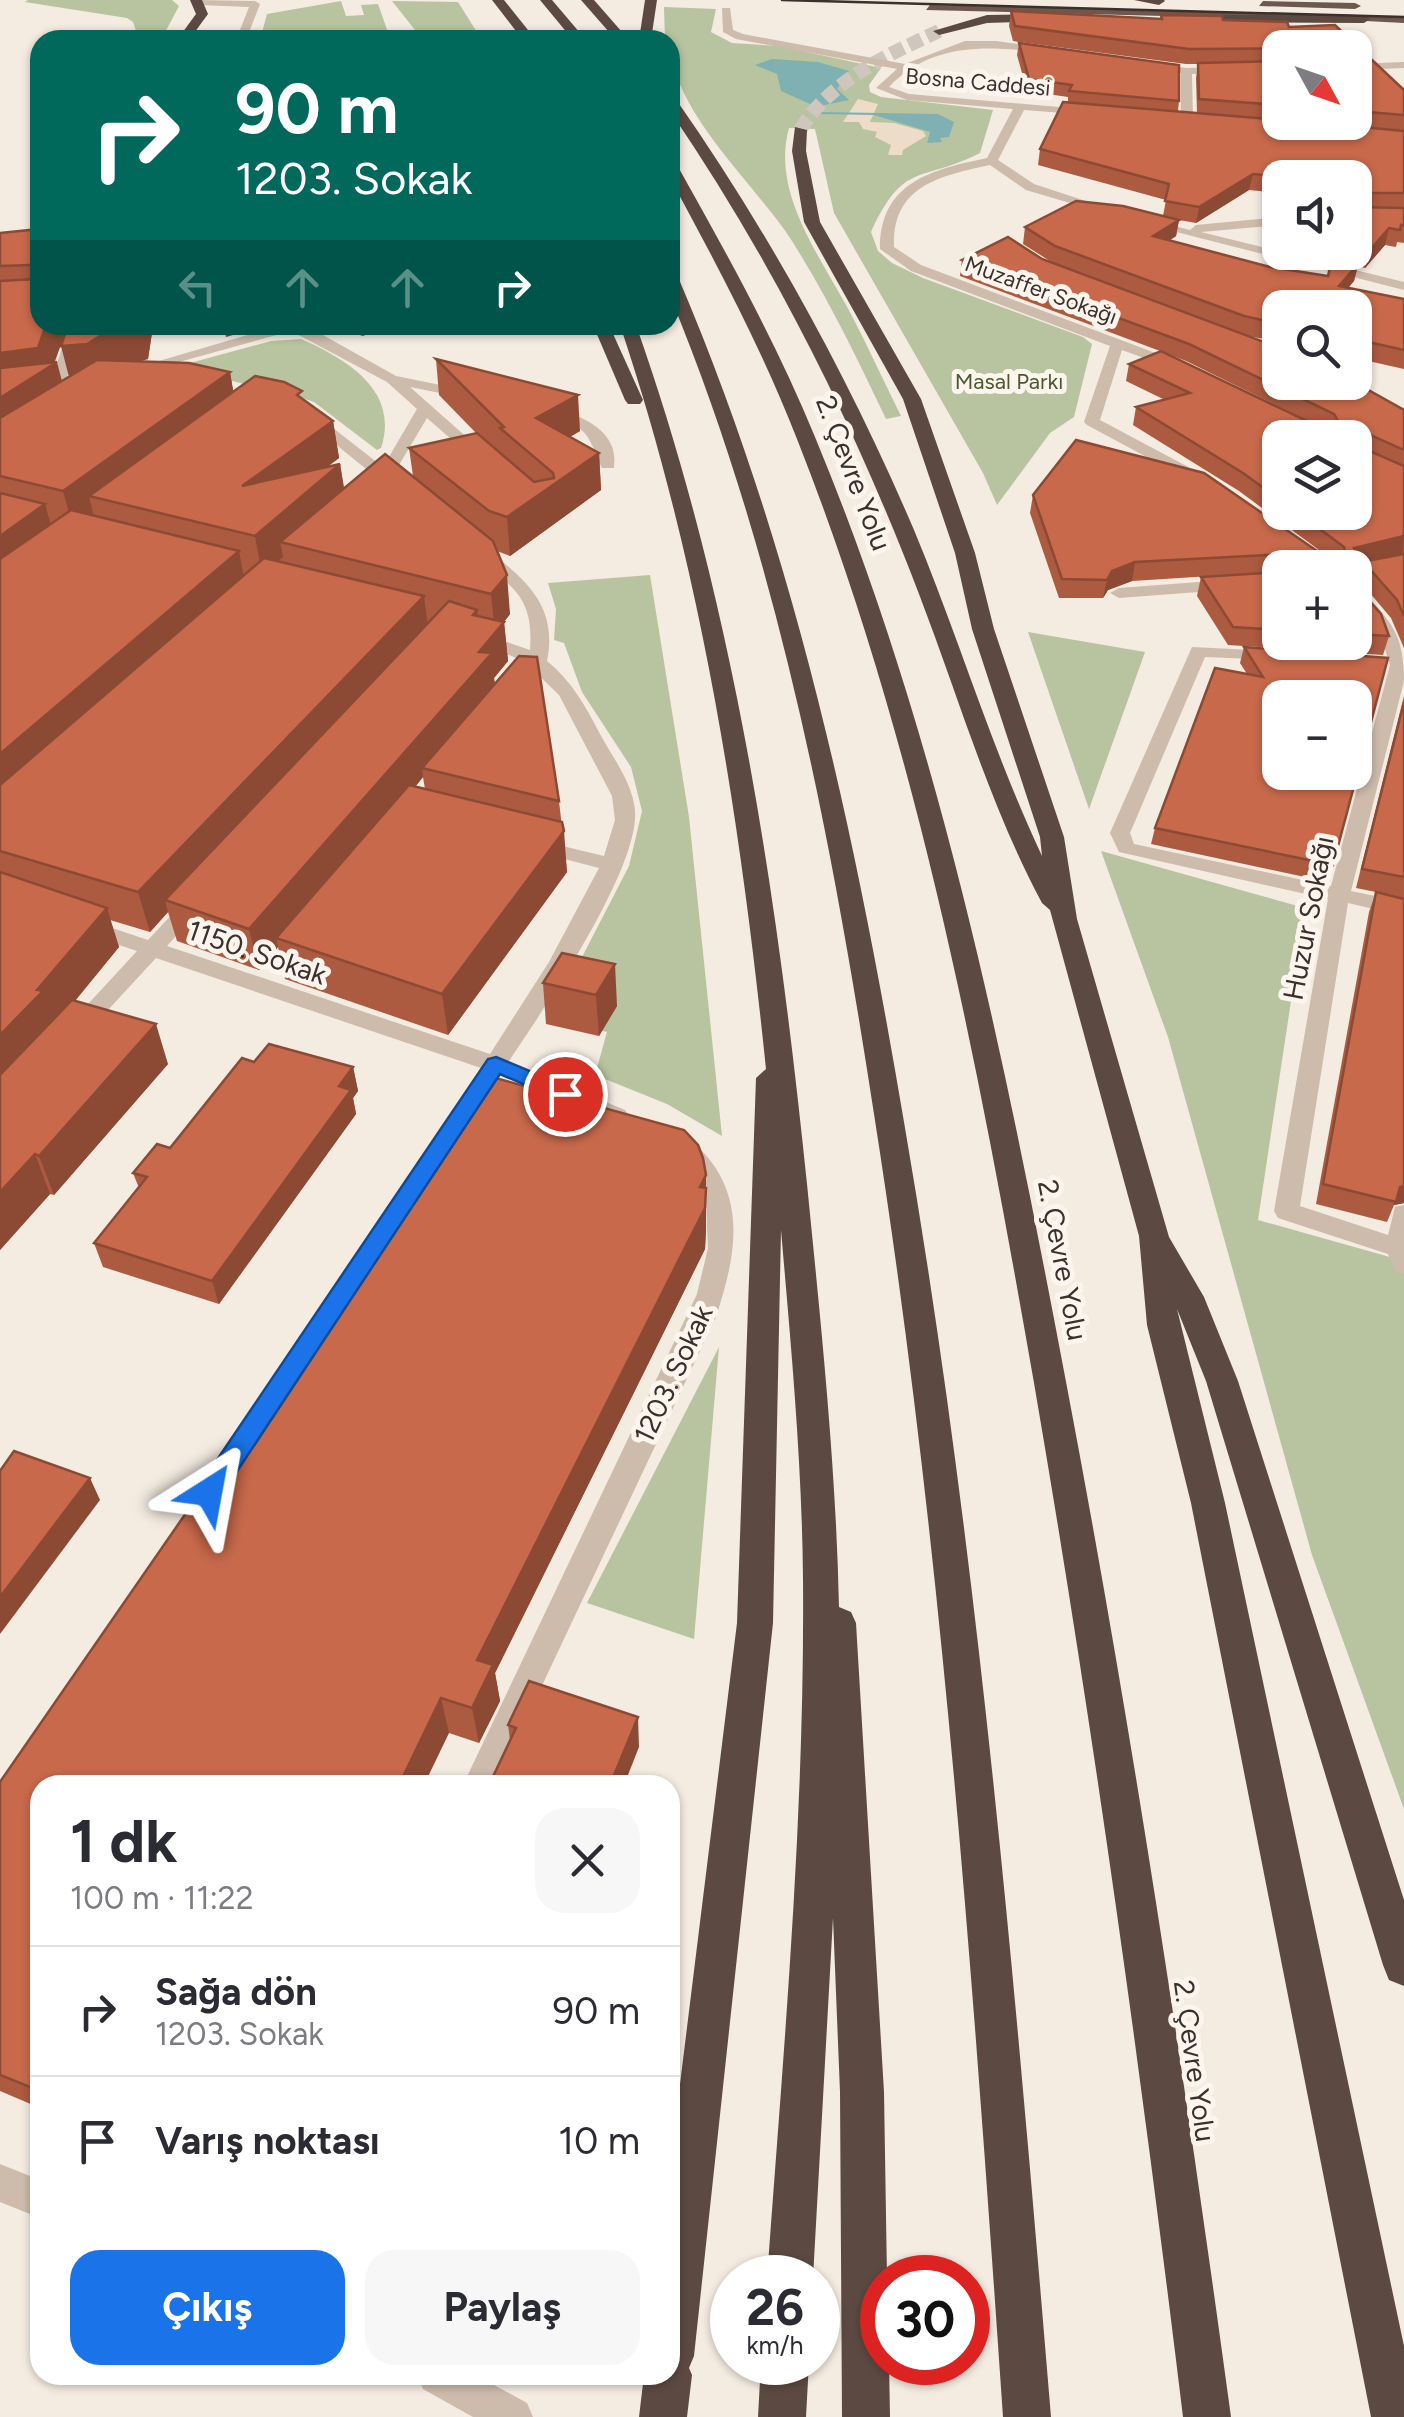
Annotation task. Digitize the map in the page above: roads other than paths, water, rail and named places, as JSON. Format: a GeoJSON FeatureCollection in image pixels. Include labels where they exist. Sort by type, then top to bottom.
{"type":"FeatureCollection","features":[{"type":"Feature","properties":{"kind":"highway"},"geometry":{"type":"LineString","coordinates":[[498,0],[522,30]]}},
{"type":"Feature","properties":{"kind":"highway"},"geometry":{"type":"LineString","coordinates":[[546,0],[572,30]]}},
{"type":"Feature","properties":{"kind":"highway"},"geometry":{"type":"LineString","coordinates":[[559,0],[564,20]]}},
{"type":"Feature","properties":{"kind":"highway"},"geometry":{"type":"LineString","coordinates":[[587,0],[614,30]]}},
{"type":"Feature","properties":{"kind":"highway"},"geometry":{"type":"LineString","coordinates":[[646,30],[651,0]]}},
{"type":"Feature","properties":{"kind":"highway"},"geometry":{"type":"LineString","coordinates":[[1046,0],[1404,7]]}},
{"type":"Feature","properties":{"kind":"highway"},"geometry":{"type":"LineString","coordinates":[[1140,0],[1159,2]]}},
{"type":"Feature","properties":{"kind":"highway"},"geometry":{"type":"LineString","coordinates":[[190,30],[202,14],[198,1]]}},
{"type":"Feature","properties":{"kind":"highway"},"geometry":{"type":"LineString","coordinates":[[930,8],[1404,20]]}},
{"type":"Feature","properties":{"kind":"highway"},"geometry":{"type":"LineString","coordinates":[[939,32],[971,22],[1005,18],[1364,19]]}},
{"type":"Feature","properties":{"kind":"highway"},"geometry":{"type":"LineString","coordinates":[[680,116],[774,257],[851,408],[929,594],[1017,833],[1064,919]]}},
{"type":"Feature","properties":{"kind":"highway"},"geometry":{"type":"LineString","coordinates":[[800,130],[799,152],[812,222],[912,399],[965,553],[982,629],[1052,837],[1064,919],[1154,1236],[1163,1326],[1208,1503],[1395,2417]]}},
{"type":"Feature","properties":{"kind":"highway","name":"2. Çevre Yolu"},"geometry":{"type":"LineString","coordinates":[[680,181],[770,357],[827,496],[908,738],[968,969],[1009,1161],[1070,1488],[1144,1950],[1207,2417]]}},
{"type":"Feature","properties":{"kind":"highway"},"geometry":{"type":"LineString","coordinates":[[680,302],[724,412],[766,546],[846,867],[892,1130],[938,1436],[973,1760],[1027,2417]]}},
{"type":"Feature","properties":{"kind":"highway"},"geometry":{"type":"LineString","coordinates":[[605,335],[655,450],[680,488]]}},
{"type":"Feature","properties":{"kind":"highway"},"geometry":{"type":"LineString","coordinates":[[631,335],[680,488],[733,726],[788,1114],[819,1496],[822,1616],[814,1931],[792,2255]]}},
{"type":"Feature","properties":{"kind":"highway"},"geometry":{"type":"LineString","coordinates":[[680,2269],[754,1623],[765,1149],[774,1010]]}},
{"type":"Feature","properties":{"kind":"highway"},"geometry":{"type":"LineString","coordinates":[[1154,1236],[1188,1297],[1222,1381],[1404,1966]]}},
{"type":"Feature","properties":{"kind":"highway"},"geometry":{"type":"LineString","coordinates":[[819,1496],[839,1635],[852,1851],[862,2092],[866,2417]]}},
{"type":"Feature","properties":{"kind":"highway"},"geometry":{"type":"LineString","coordinates":[[663,2417],[667,2385]]}},
{"type":"Feature","properties":{"kind":"highway"},"geometry":{"type":"LineString","coordinates":[[782,2417],[784,2385]]}},
{"type":"Feature","properties":{"kind":"street"},"geometry":{"type":"LineString","coordinates":[[198,1],[255,4],[245,30]]}},
{"type":"Feature","properties":{"kind":"street"},"geometry":{"type":"LineString","coordinates":[[726,10],[728,32],[740,37],[906,67],[960,43],[1064,52]]}},
{"type":"Feature","properties":{"kind":"street"},"geometry":{"type":"LineString","coordinates":[[1137,62],[1186,71],[1262,69]]}},
{"type":"Feature","properties":{"kind":"street"},"geometry":{"type":"LineString","coordinates":[[1372,66],[1404,65]]}},
{"type":"Feature","properties":{"kind":"street","name":"Bosna Caddesi"},"geometry":{"type":"LineString","coordinates":[[906,67],[884,84],[886,92],[1113,114]]}},
{"type":"Feature","properties":{"kind":"street"},"geometry":{"type":"LineString","coordinates":[[1186,71],[1187,120]]}},
{"type":"Feature","properties":{"kind":"street"},"geometry":{"type":"LineString","coordinates":[[1021,106],[1001,137],[992,161],[1030,188],[1120,216]]}},
{"type":"Feature","properties":{"kind":"street"},"geometry":{"type":"LineString","coordinates":[[1168,119],[1207,122]]}},
{"type":"Feature","properties":{"kind":"street","name":"Muzaffer Sokağı"},"geometry":{"type":"LineString","coordinates":[[992,161],[924,179],[903,192],[884,233],[887,249],[916,268],[1196,375]]}},
{"type":"Feature","properties":{"kind":"street"},"geometry":{"type":"LineString","coordinates":[[1139,221],[1404,286]]}},
{"type":"Feature","properties":{"kind":"street"},"geometry":{"type":"LineString","coordinates":[[1176,230],[1262,223]]}},
{"type":"Feature","properties":{"kind":"street"},"geometry":{"type":"LineString","coordinates":[[38,392],[63,389],[74,335]]}},
{"type":"Feature","properties":{"kind":"street"},"geometry":{"type":"LineString","coordinates":[[137,386],[117,381],[267,335]]}},
{"type":"Feature","properties":{"kind":"street"},"geometry":{"type":"LineString","coordinates":[[312,335],[392,379],[489,465]]}},
{"type":"Feature","properties":{"kind":"street"},"geometry":{"type":"LineString","coordinates":[[1118,342],[1092,422],[1214,487]]}},
{"type":"Feature","properties":{"kind":"street"},"geometry":{"type":"LineString","coordinates":[[392,379],[480,397]]}},
{"type":"Feature","properties":{"kind":"street"},"geometry":{"type":"LineString","coordinates":[[290,407],[320,423],[395,484]]}},
{"type":"Feature","properties":{"kind":"street"},"geometry":{"type":"LineString","coordinates":[[533,408],[596,430],[604,440],[608,465]]}},
{"type":"Feature","properties":{"kind":"street"},"geometry":{"type":"LineString","coordinates":[[358,504],[395,484],[424,410]]}},
{"type":"Feature","properties":{"kind":"street"},"geometry":{"type":"LineString","coordinates":[[464,540],[526,590],[539,608],[542,628],[533,666]]}},
{"type":"Feature","properties":{"kind":"street"},"geometry":{"type":"LineString","coordinates":[[1119,593],[1262,583]]}},
{"type":"Feature","properties":{"kind":"street","name":"Huzur Sokağı"},"geometry":{"type":"LineString","coordinates":[[1372,612],[1388,630],[1395,665],[1339,895],[1288,1212],[1402,1256]]}},
{"type":"Feature","properties":{"kind":"street"},"geometry":{"type":"LineString","coordinates":[[448,630],[533,666],[571,696],[624,799],[625,822],[592,902],[496,1064],[453,1128]]}},
{"type":"Feature","properties":{"kind":"street"},"geometry":{"type":"LineString","coordinates":[[1262,656],[1198,651],[1120,833],[1126,848],[1404,909]]}},
{"type":"Feature","properties":{"kind":"street"},"geometry":{"type":"LineString","coordinates":[[518,841],[610,864]]}},
{"type":"Feature","properties":{"kind":"street"},"geometry":{"type":"LineString","coordinates":[[63,1044],[206,890]]}},
{"type":"Feature","properties":{"kind":"street","name":"1150. Sokak"},"geometry":{"type":"LineString","coordinates":[[67,920],[268,979],[496,1064]]}},
{"type":"Feature","properties":{"kind":"street","name":"1203. Sokak"},"geometry":{"type":"LineString","coordinates":[[484,1775],[703,1317],[720,1269],[720,1208],[710,1173],[692,1154],[644,1128],[496,1064]]}},
{"type":"Feature","properties":{"kind":"street"},"geometry":{"type":"LineString","coordinates":[[1402,1256],[1404,1214]]}},
{"type":"Feature","properties":{"kind":"street"},"geometry":{"type":"LineString","coordinates":[[0,2183],[30,2195]]}},
{"type":"Feature","properties":{"kind":"street"},"geometry":{"type":"LineString","coordinates":[[455,2385],[512,2417]]}},
{"type":"Feature","properties":{"kind":"water"},"geometry":{"type":"Polygon","coordinates":[[[772,59],[818,62],[849,71],[837,89],[849,100],[820,106],[822,112],[938,114],[954,122],[949,137],[927,143],[930,132],[874,115],[817,114],[810,104],[781,91],[777,74],[755,65],[772,59]]]}},
{"type":"Feature","properties":{"kind":"tunnel"},"geometry":{"type":"LineString","coordinates":[[800,130],[844,83],[939,31]]}},
{"type":"Feature","properties":{"kind":"tram line"},"geometry":{"type":"LineString","coordinates":[[782,0],[1404,17]]}},
{"type":"Feature","properties":{"kind":"park label","name":"Masal Parkı"},"geometry":{"type":"Point","coordinates":[1009,381]}}]}
